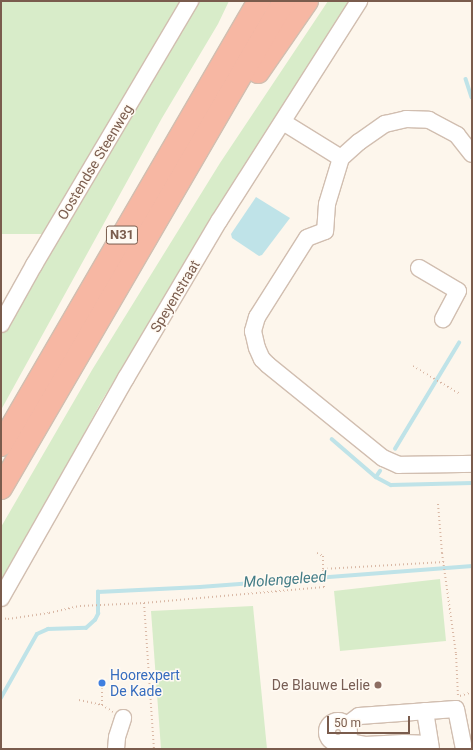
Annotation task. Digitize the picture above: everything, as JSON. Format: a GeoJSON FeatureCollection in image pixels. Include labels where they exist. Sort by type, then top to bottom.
{"type":"FeatureCollection","features":[{"type":"Feature","properties":{"kind":"highway"},"geometry":{"type":"LineString","coordinates":[[220,69],[224,43],[243,1]]}},
{"type":"Feature","properties":{"kind":"highway","name":"N31"},"geometry":{"type":"LineString","coordinates":[[1,445],[260,1]]}},
{"type":"Feature","properties":{"kind":"highway","name":"N31"},"geometry":{"type":"LineString","coordinates":[[1,488],[284,1]]}},
{"type":"Feature","properties":{"kind":"highway"},"geometry":{"type":"LineString","coordinates":[[210,127],[244,92],[307,1]]}},
{"type":"Feature","properties":{"kind":"street","name":"Oostendse Steenweg"},"geometry":{"type":"LineString","coordinates":[[1,324],[34,265],[190,1]]}},
{"type":"Feature","properties":{"kind":"street","name":"Speyenstraat"},"geometry":{"type":"LineString","coordinates":[[1,598],[126,378],[220,221],[359,1]]}},
{"type":"Feature","properties":{"kind":"street"},"geometry":{"type":"LineString","coordinates":[[472,154],[457,135],[429,120],[406,119],[385,124],[359,142],[341,158],[327,204],[325,231],[307,238],[257,318],[253,331],[256,348],[262,359],[268,365],[383,458],[399,465],[472,464]]}},
{"type":"Feature","properties":{"kind":"street"},"geometry":{"type":"LineString","coordinates":[[283,122],[341,158]]}},
{"type":"Feature","properties":{"kind":"street"},"geometry":{"type":"LineString","coordinates":[[419,268],[458,291],[443,319]]}},
{"type":"Feature","properties":{"kind":"street"},"geometry":{"type":"LineString","coordinates":[[330,744],[350,733],[347,725],[358,716],[425,711],[457,702],[464,749]]}},
{"type":"Feature","properties":{"kind":"street"},"geometry":{"type":"LineString","coordinates":[[330,744],[365,745],[404,743],[430,747],[425,711]]}},
{"type":"Feature","properties":{"kind":"street"},"geometry":{"type":"LineString","coordinates":[[116,749],[117,737],[123,718]]}},
{"type":"Feature","properties":{"kind":"path"},"geometry":{"type":"LineString","coordinates":[[413,366],[460,394]]}},
{"type":"Feature","properties":{"kind":"path"},"geometry":{"type":"LineString","coordinates":[[438,504],[456,654],[457,702]]}},
{"type":"Feature","properties":{"kind":"path"},"geometry":{"type":"LineString","coordinates":[[1,618],[8,619],[49,613],[80,606],[144,603],[324,587],[323,556],[317,553]]}},
{"type":"Feature","properties":{"kind":"path"},"geometry":{"type":"LineString","coordinates":[[324,569],[444,562]]}},
{"type":"Feature","properties":{"kind":"path"},"geometry":{"type":"LineString","coordinates":[[144,603],[154,749]]}},
{"type":"Feature","properties":{"kind":"path"},"geometry":{"type":"LineString","coordinates":[[102,688],[102,705]]}},
{"type":"Feature","properties":{"kind":"path"},"geometry":{"type":"LineString","coordinates":[[457,702],[472,692]]}},
{"type":"Feature","properties":{"kind":"path"},"geometry":{"type":"LineString","coordinates":[[79,700],[102,705],[123,718]]}},
{"type":"Feature","properties":{"kind":"green space"},"geometry":{"type":"Polygon","coordinates":[[[1,1],[181,1],[44,234],[1,234],[1,1]]]}},
{"type":"Feature","properties":{"kind":"green space"},"geometry":{"type":"Polygon","coordinates":[[[195,1],[229,1],[218,24],[162,118],[1,410],[1,335],[195,1]]]}},
{"type":"Feature","properties":{"kind":"green space"},"geometry":{"type":"Polygon","coordinates":[[[328,1],[351,1],[210,222],[101,402],[1,589],[1,527],[92,370],[220,163],[328,1]]]}},
{"type":"Feature","properties":{"kind":"green space"},"geometry":{"type":"Polygon","coordinates":[[[440,579],[446,641],[340,651],[334,591],[440,579]]]}},
{"type":"Feature","properties":{"kind":"green space"},"geometry":{"type":"Polygon","coordinates":[[[253,606],[267,749],[161,749],[151,611],[253,606]]]}},
{"type":"Feature","properties":{"kind":"water"},"geometry":{"type":"Polygon","coordinates":[[[256,197],[290,218],[262,255],[259,256],[232,238],[231,234],[256,197]]]}},
{"type":"Feature","properties":{"kind":"waterway"},"geometry":{"type":"LineString","coordinates":[[466,79],[472,97]]}},
{"type":"Feature","properties":{"kind":"waterway"},"geometry":{"type":"LineString","coordinates":[[395,449],[459,343]]}},
{"type":"Feature","properties":{"kind":"waterway"},"geometry":{"type":"LineString","coordinates":[[332,439],[376,477],[380,471]]}},
{"type":"Feature","properties":{"kind":"waterway"},"geometry":{"type":"LineString","coordinates":[[376,477],[391,485],[472,483]]}},
{"type":"Feature","properties":{"kind":"waterway","name":"Molengeleed"},"geometry":{"type":"LineString","coordinates":[[1,698],[37,634],[48,629],[86,628],[95,620],[98,614],[98,592],[200,587],[472,566]]}},
{"type":"Feature","properties":{"kind":"place","name":"Hoorexpert De Kade"},"geometry":{"type":"Point","coordinates":[102,683]}},
{"type":"Feature","properties":{"kind":"place","name":"De Blauwe Lelie"},"geometry":{"type":"Point","coordinates":[378,685]}}]}
